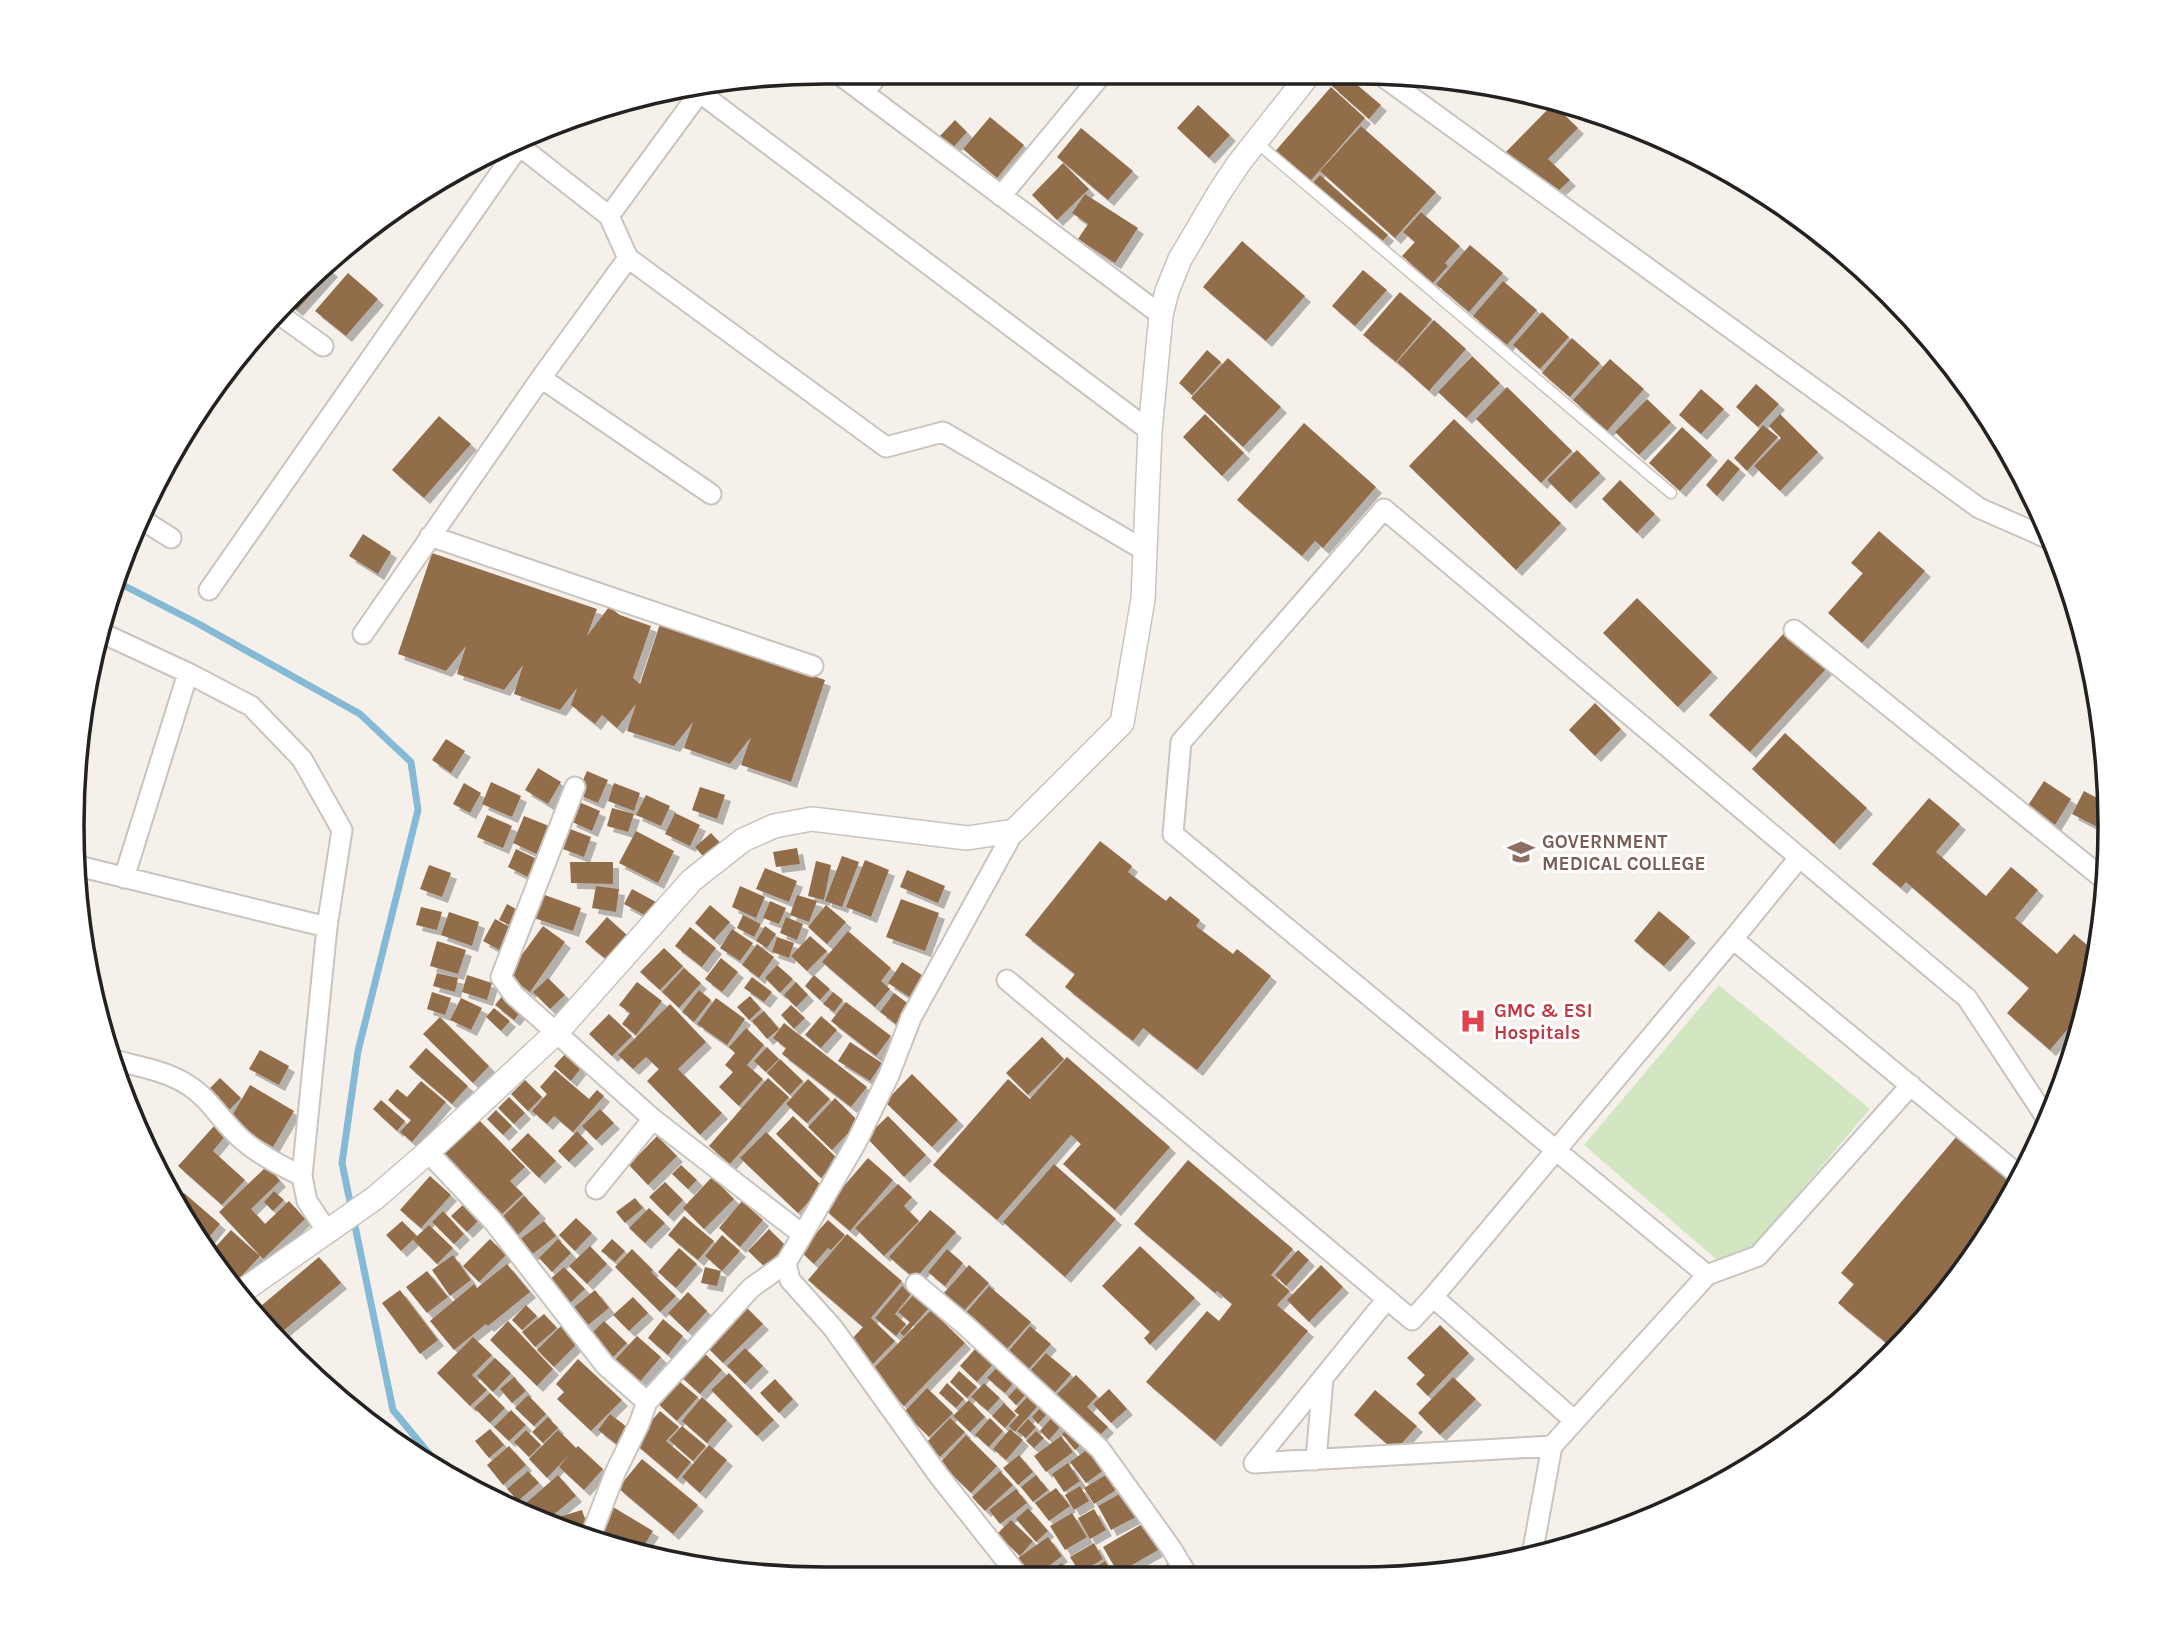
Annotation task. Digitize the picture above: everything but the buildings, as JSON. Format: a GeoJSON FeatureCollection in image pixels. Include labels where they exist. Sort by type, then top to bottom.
{"type":"FeatureCollection","features":[{"type":"Feature","properties":{"kind":"street"},"geometry":{"type":"LineString","coordinates":[[852,84],[1160,315]]}},
{"type":"Feature","properties":{"kind":"street"},"geometry":{"type":"LineString","coordinates":[[864,93],[871,84]]}},
{"type":"Feature","properties":{"kind":"street"},"geometry":{"type":"LineString","coordinates":[[1001,196],[1093,84]]}},
{"type":"Feature","properties":{"kind":"street"},"geometry":{"type":"LineString","coordinates":[[593,1530],[647,1402],[751,1288],[786,1263],[856,1143],[889,1075],[911,1018],[1014,831],[1122,723],[1143,599],[1150,431],[1160,315],[1180,259],[1219,193],[1296,84]]}},
{"type":"Feature","properties":{"kind":"street"},"geometry":{"type":"LineString","coordinates":[[1395,86],[1979,508],[2038,534]]}},
{"type":"Feature","properties":{"kind":"street"},"geometry":{"type":"LineString","coordinates":[[702,95],[1150,431]]}},
{"type":"Feature","properties":{"kind":"street"},"geometry":{"type":"LineString","coordinates":[[609,216],[694,96]]}},
{"type":"Feature","properties":{"kind":"street"},"geometry":{"type":"LineString","coordinates":[[523,149],[609,216],[628,258],[886,447],[943,432],[1144,550]]}},
{"type":"Feature","properties":{"kind":"street"},"geometry":{"type":"LineString","coordinates":[[209,590],[512,154]]}},
{"type":"Feature","properties":{"kind":"street"},"geometry":{"type":"LineString","coordinates":[[363,634],[628,258]]}},
{"type":"Feature","properties":{"kind":"street"},"geometry":{"type":"LineString","coordinates":[[285,318],[323,346]]}},
{"type":"Feature","properties":{"kind":"street"},"geometry":{"type":"LineString","coordinates":[[541,378],[711,494]]}},
{"type":"Feature","properties":{"kind":"street"},"geometry":{"type":"LineString","coordinates":[[1707,1275],[1173,834],[1181,742],[1384,509],[1967,998],[2041,1110]]}},
{"type":"Feature","properties":{"kind":"street"},"geometry":{"type":"LineString","coordinates":[[148,524],[171,538]]}},
{"type":"Feature","properties":{"kind":"street"},"geometry":{"type":"LineString","coordinates":[[430,536],[813,666]]}},
{"type":"Feature","properties":{"kind":"street"},"geometry":{"type":"LineString","coordinates":[[1794,630],[2096,873]]}},
{"type":"Feature","properties":{"kind":"street"},"geometry":{"type":"LineString","coordinates":[[109,636],[251,706],[302,759],[342,831],[327,927],[302,1176],[307,1201],[335,1227]]}},
{"type":"Feature","properties":{"kind":"street"},"geometry":{"type":"LineString","coordinates":[[124,878],[188,673]]}},
{"type":"Feature","properties":{"kind":"street"},"geometry":{"type":"LineString","coordinates":[[575,787],[501,977],[514,995],[653,1119],[802,1234]]}},
{"type":"Feature","properties":{"kind":"street"},"geometry":{"type":"LineString","coordinates":[[247,1289],[375,1198],[428,1152],[557,1032],[692,880],[743,840],[774,826],[812,819],[967,838],[1014,831]]}},
{"type":"Feature","properties":{"kind":"street"},"geometry":{"type":"LineString","coordinates":[[1007,980],[1412,1320],[1799,858]]}},
{"type":"Feature","properties":{"kind":"street"},"geometry":{"type":"LineString","coordinates":[[86,868],[327,927]]}},
{"type":"Feature","properties":{"kind":"street"},"geometry":{"type":"LineString","coordinates":[[1733,939],[2013,1170]]}},
{"type":"Feature","properties":{"kind":"street"},"geometry":{"type":"LineString","coordinates":[[123,1062],[165,1074],[187,1084],[245,1143],[277,1164],[302,1176]]}},
{"type":"Feature","properties":{"kind":"street"},"geometry":{"type":"LineString","coordinates":[[1534,1545],[1552,1446],[1707,1275],[1758,1256],[1911,1086]]}},
{"type":"Feature","properties":{"kind":"street"},"geometry":{"type":"LineString","coordinates":[[596,1189],[653,1119]]}},
{"type":"Feature","properties":{"kind":"street"},"geometry":{"type":"LineString","coordinates":[[428,1152],[493,1221],[605,1365],[647,1402]]}},
{"type":"Feature","properties":{"kind":"street"},"geometry":{"type":"LineString","coordinates":[[786,1263],[790,1280],[833,1328],[939,1476],[1011,1567]]}},
{"type":"Feature","properties":{"kind":"street"},"geometry":{"type":"LineString","coordinates":[[916,1284],[966,1326],[1100,1449],[1182,1567]]}},
{"type":"Feature","properties":{"kind":"street"},"geometry":{"type":"LineString","coordinates":[[1433,1297],[1575,1421]]}},
{"type":"Feature","properties":{"kind":"street"},"geometry":{"type":"LineString","coordinates":[[1387,1299],[1254,1464],[1552,1446]]}},
{"type":"Feature","properties":{"kind":"street"},"geometry":{"type":"LineString","coordinates":[[1316,1460],[1323,1379]]}},
{"type":"Feature","properties":{"kind":"lane"},"geometry":{"type":"LineString","coordinates":[[1256,142],[1671,493]]}},
{"type":"Feature","properties":{"kind":"green space"},"geometry":{"type":"Polygon","coordinates":[[[1719,985],[1870,1109],[1732,1273],[1584,1145],[1719,985]]]}},
{"type":"Feature","properties":{"kind":"waterway"},"geometry":{"type":"LineString","coordinates":[[124,585],[360,714],[411,762],[418,810],[358,1051],[342,1163],[393,1410],[425,1449]]}},
{"type":"Feature","properties":{"kind":"place","name":"GOVERNMENT MEDICAL COLLEGE"},"geometry":{"type":"Point","coordinates":[1521,852]}},
{"type":"Feature","properties":{"kind":"place","name":"GMC & ESI Hospitals"},"geometry":{"type":"Point","coordinates":[1473,1021]}}]}
